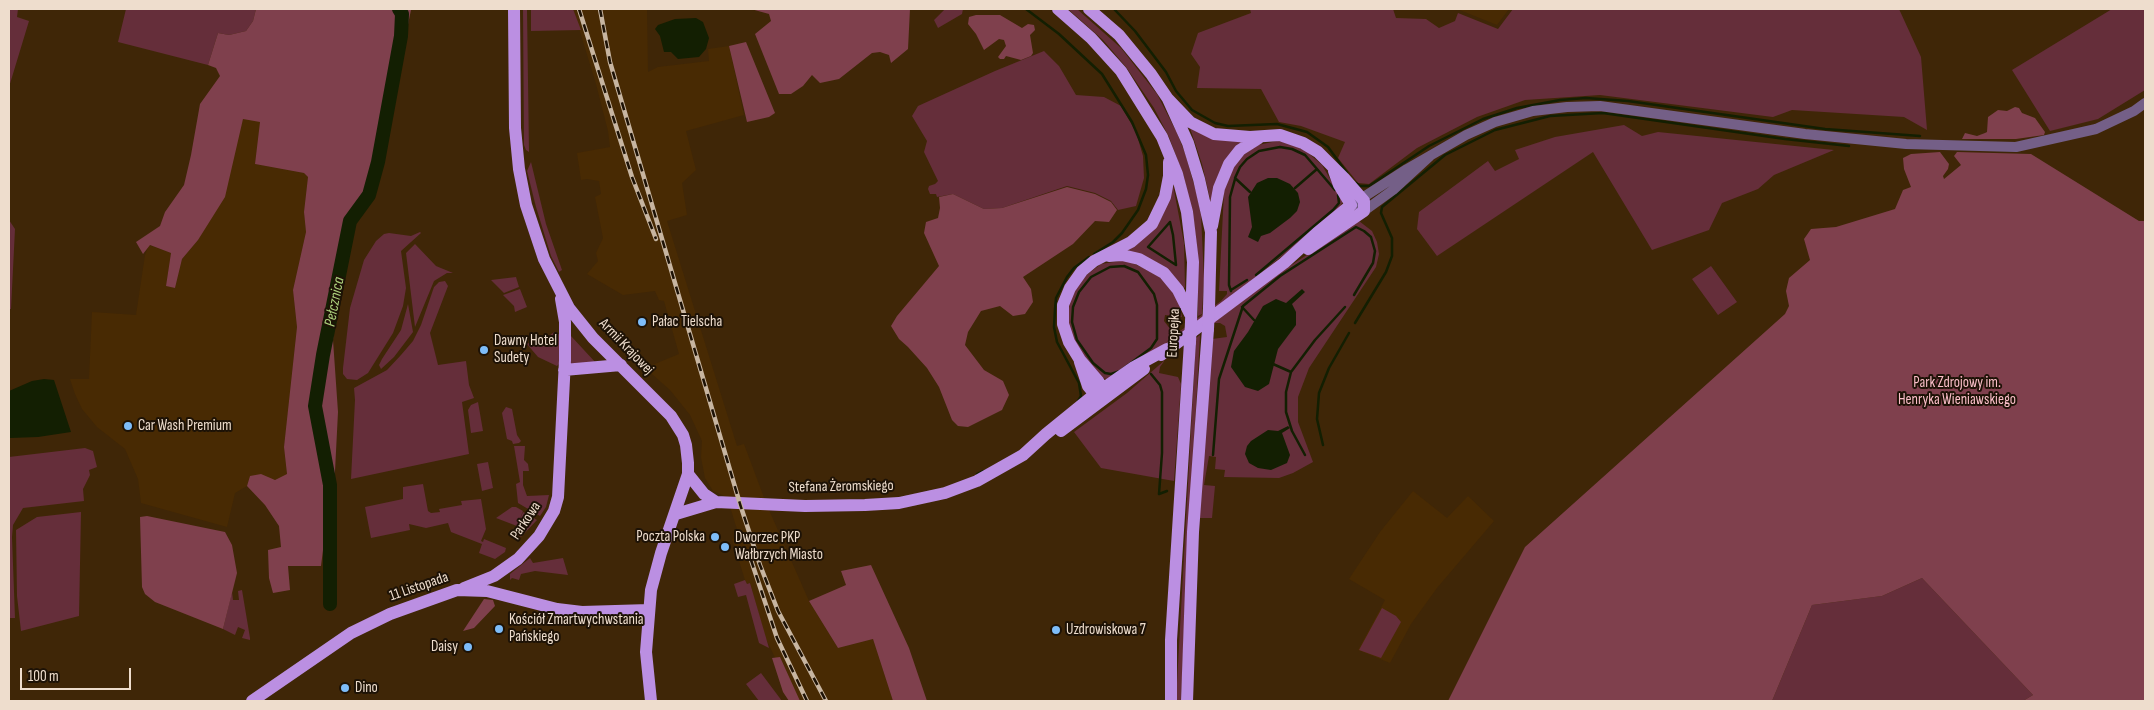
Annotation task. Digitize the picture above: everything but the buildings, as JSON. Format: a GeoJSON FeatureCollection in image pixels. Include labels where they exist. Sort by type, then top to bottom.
{"type":"FeatureCollection","features":[{"type":"Feature","properties":{"kind":"main road","name":"Armii Krajowej"},"geometry":{"type":"LineString","coordinates":[[514,9],[515,128],[519,169],[526,205],[544,259],[569,308],[593,338],[663,406],[678,426],[686,445],[688,474],[655,573],[649,610],[646,652],[651,701]]}},
{"type":"Feature","properties":{"kind":"main road","name":"Europejka"},"geometry":{"type":"LineString","coordinates":[[1058,9],[1092,38],[1121,71],[1150,115],[1168,150],[1183,195],[1190,228],[1193,279],[1171,640],[1171,701]]}},
{"type":"Feature","properties":{"kind":"main road"},"geometry":{"type":"LineString","coordinates":[[1089,9],[1119,35],[1183,116],[1206,130],[1232,136],[1280,135],[1303,143],[1318,152],[1334,171],[1339,185],[1359,205]]}},
{"type":"Feature","properties":{"kind":"main road"},"geometry":{"type":"LineString","coordinates":[[1168,99],[1179,120],[1194,161],[1211,232]]}},
{"type":"Feature","properties":{"kind":"main road"},"geometry":{"type":"LineString","coordinates":[[1187,701],[1193,532],[1208,329],[1211,232],[1219,188],[1229,164],[1246,145],[1264,136]]}},
{"type":"Feature","properties":{"kind":"main road"},"geometry":{"type":"LineString","coordinates":[[1100,394],[1065,333],[1063,305],[1076,278],[1088,266],[1139,237],[1157,217],[1168,186],[1168,150]]}},
{"type":"Feature","properties":{"kind":"main road","name":"Stefana Żeromskiego"},"geometry":{"type":"LineString","coordinates":[[676,514],[716,502],[805,506],[890,503],[929,498],[965,486],[1014,460],[1031,448],[1046,434],[1134,367],[1167,349],[1284,263],[1317,233],[1359,205]]}},
{"type":"Feature","properties":{"kind":"main road"},"geometry":{"type":"LineString","coordinates":[[1104,256],[1130,256],[1148,263],[1164,273],[1182,296],[1189,310],[1191,322]]}},
{"type":"Feature","properties":{"kind":"main road","name":"Parkowa"},"geometry":{"type":"LineString","coordinates":[[457,590],[494,576],[518,558],[532,546],[551,519],[558,497],[564,370],[565,322],[558,289]]}},
{"type":"Feature","properties":{"kind":"main road"},"geometry":{"type":"LineString","coordinates":[[564,370],[621,366]]}},
{"type":"Feature","properties":{"kind":"main road"},"geometry":{"type":"LineString","coordinates":[[688,474],[704,494],[716,502]]}},
{"type":"Feature","properties":{"kind":"main road","name":"11 Listopada"},"geometry":{"type":"LineString","coordinates":[[252,701],[342,639],[394,612],[457,590],[487,591],[557,609],[577,611],[649,610]]}},
{"type":"Feature","properties":{"kind":"street"},"geometry":{"type":"LineString","coordinates":[[1359,205],[1407,169],[1466,135],[1496,122],[1533,111],[1576,106],[1600,106],[1805,134],[1952,145],[2016,147],[2068,137],[2112,122],[2145,102]]}},
{"type":"Feature","properties":{"kind":"shaded area"},"geometry":{"type":"Polygon","coordinates":[[[9,9],[18,9],[17,17],[29,21],[9,87],[9,9]]]}},
{"type":"Feature","properties":{"kind":"shaded area"},"geometry":{"type":"Polygon","coordinates":[[[126,9],[256,9],[253,21],[246,31],[229,35],[218,33],[208,65],[118,42],[126,9]]]}},
{"type":"Feature","properties":{"kind":"shaded area"},"geometry":{"type":"Polygon","coordinates":[[[274,9],[255,164],[304,173],[308,177],[304,212],[306,232],[293,290],[297,327],[284,447],[287,475],[275,480],[250,476],[247,486],[235,493],[227,527],[141,503],[138,479],[125,449],[97,427],[82,409],[70,379],[89,379],[92,312],[136,315],[145,255],[149,245],[171,253],[166,286],[175,288],[182,259],[198,240],[210,218],[243,119],[274,9]]]}},
{"type":"Feature","properties":{"kind":"shaded area"},"geometry":{"type":"Polygon","coordinates":[[[523,9],[527,9],[529,152],[524,145],[523,9]]]}},
{"type":"Feature","properties":{"kind":"shaded area"},"geometry":{"type":"Polygon","coordinates":[[[531,9],[573,9],[581,30],[531,31],[531,9]]]}},
{"type":"Feature","properties":{"kind":"shaded area"},"geometry":{"type":"Polygon","coordinates":[[[573,9],[647,9],[648,72],[658,67],[709,61],[708,49],[729,46],[744,115],[686,131],[696,170],[682,183],[687,215],[667,221],[737,446],[744,444],[766,503],[809,601],[838,648],[873,639],[893,701],[796,701],[765,637],[750,583],[747,584],[745,580],[732,539],[739,536],[727,497],[713,491],[705,478],[701,457],[702,441],[690,415],[670,390],[645,368],[679,354],[664,301],[659,300],[655,291],[623,295],[587,274],[598,261],[596,253],[603,238],[595,197],[601,194],[599,181],[581,180],[577,153],[610,147],[608,131],[596,84],[573,9]]]}},
{"type":"Feature","properties":{"kind":"shaded area"},"geometry":{"type":"Polygon","coordinates":[[[945,9],[963,9],[962,14],[938,28],[934,20],[945,9]]]}},
{"type":"Feature","properties":{"kind":"shaded area"},"geometry":{"type":"Polygon","coordinates":[[[1068,9],[1077,9],[1121,48],[1157,94],[1177,133],[1185,153],[1201,215],[1204,278],[1202,314],[1198,316],[1198,258],[1194,223],[1184,177],[1169,137],[1154,108],[1126,67],[1103,40],[1068,9]]]}},
{"type":"Feature","properties":{"kind":"shaded area"},"geometry":{"type":"Polygon","coordinates":[[[1250,9],[1393,9],[1396,18],[1426,19],[1439,28],[1455,21],[1458,13],[1498,29],[1513,9],[1899,9],[1921,57],[1927,130],[1904,117],[1792,110],[1773,117],[1600,95],[1525,100],[1477,117],[1417,148],[1369,184],[1358,183],[1338,158],[1345,142],[1301,126],[1279,122],[1261,89],[1197,88],[1200,67],[1191,54],[1198,33],[1251,13],[1250,9]]]}},
{"type":"Feature","properties":{"kind":"shaded area"},"geometry":{"type":"Polygon","coordinates":[[[1457,9],[1509,9],[1497,25],[1457,9]]]}},
{"type":"Feature","properties":{"kind":"shaded area"},"geometry":{"type":"Polygon","coordinates":[[[2112,9],[2145,9],[2145,90],[2098,119],[2050,131],[2012,70],[2112,9]]]}},
{"type":"Feature","properties":{"kind":"shaded area"},"geometry":{"type":"Polygon","coordinates":[[[696,18],[703,22],[709,38],[706,49],[699,57],[678,59],[671,52],[664,52],[660,36],[655,29],[658,25],[675,19],[696,18]]]}},
{"type":"Feature","properties":{"kind":"shaded area"},"geometry":{"type":"Polygon","coordinates":[[[1044,51],[1059,66],[1076,95],[1104,97],[1121,106],[1136,132],[1143,156],[1144,178],[1136,206],[1118,210],[1111,201],[1095,193],[1067,186],[1002,208],[984,209],[953,194],[937,197],[936,194],[930,194],[929,186],[938,181],[924,152],[927,141],[912,116],[918,106],[1044,51]]]}},
{"type":"Feature","properties":{"kind":"shaded area"},"geometry":{"type":"Polygon","coordinates":[[[1624,125],[1642,136],[1658,132],[1834,150],[1774,175],[1758,189],[1722,203],[1709,230],[1652,250],[1593,152],[1437,256],[1417,229],[1419,212],[1488,161],[1495,171],[1519,159],[1515,150],[1555,137],[1624,125]]]}},
{"type":"Feature","properties":{"kind":"shaded area"},"geometry":{"type":"Polygon","coordinates":[[[1190,128],[1245,140],[1211,203],[1202,164],[1190,128]]]}},
{"type":"Feature","properties":{"kind":"shaded area"},"geometry":{"type":"Polygon","coordinates":[[[1277,141],[1288,143],[1306,151],[1322,165],[1343,201],[1337,213],[1173,340],[1107,379],[1101,378],[1078,348],[1070,331],[1068,317],[1070,300],[1081,279],[1101,264],[1126,260],[1164,278],[1179,303],[1182,317],[1165,315],[1164,321],[1171,330],[1180,331],[1221,301],[1227,294],[1227,291],[1219,291],[1226,178],[1241,156],[1258,145],[1277,141]]]}},
{"type":"Feature","properties":{"kind":"shaded area"},"geometry":{"type":"Polygon","coordinates":[[[531,162],[546,224],[562,270],[559,272],[551,256],[536,207],[527,171],[531,162]]]}},
{"type":"Feature","properties":{"kind":"shaded area"},"geometry":{"type":"Polygon","coordinates":[[[1268,178],[1277,178],[1290,184],[1298,193],[1300,202],[1297,211],[1290,218],[1270,233],[1261,236],[1258,242],[1248,237],[1252,227],[1248,197],[1257,183],[1268,178]]]}},
{"type":"Feature","properties":{"kind":"shaded area"},"geometry":{"type":"Polygon","coordinates":[[[1173,185],[1184,243],[1185,287],[1183,289],[1126,249],[1173,185]]]}},
{"type":"Feature","properties":{"kind":"shaded area"},"geometry":{"type":"Polygon","coordinates":[[[9,220],[15,229],[11,309],[9,309],[9,220]]]}},
{"type":"Feature","properties":{"kind":"shaded area"},"geometry":{"type":"Polygon","coordinates":[[[1359,221],[1372,231],[1377,242],[1379,254],[1376,267],[1309,368],[1298,397],[1298,422],[1313,462],[1279,478],[1224,477],[1225,470],[1215,469],[1216,457],[1209,456],[1204,485],[1215,486],[1212,518],[1199,518],[1212,339],[1227,337],[1225,326],[1220,323],[1213,323],[1279,273],[1359,221]]]}},
{"type":"Feature","properties":{"kind":"shaded area"},"geometry":{"type":"Polygon","coordinates":[[[420,232],[401,251],[406,288],[403,306],[393,333],[368,373],[357,380],[347,379],[343,374],[343,368],[350,308],[364,260],[376,241],[384,234],[411,236],[420,232]]]}},
{"type":"Feature","properties":{"kind":"shaded area"},"geometry":{"type":"Polygon","coordinates":[[[415,244],[436,266],[453,273],[447,273],[434,281],[415,327],[406,253],[415,244]]]}},
{"type":"Feature","properties":{"kind":"shaded area"},"geometry":{"type":"Polygon","coordinates":[[[1711,266],[1737,302],[1718,315],[1692,279],[1711,266]]]}},
{"type":"Feature","properties":{"kind":"shaded area"},"geometry":{"type":"Polygon","coordinates":[[[516,277],[519,287],[504,293],[491,280],[516,277]]]}},
{"type":"Feature","properties":{"kind":"shaded area"},"geometry":{"type":"Polygon","coordinates":[[[445,281],[448,286],[430,333],[438,365],[466,361],[469,385],[474,398],[462,402],[469,454],[351,479],[354,388],[387,370],[413,341],[421,325],[434,287],[439,282],[445,281]]]}},
{"type":"Feature","properties":{"kind":"shaded area"},"geometry":{"type":"Polygon","coordinates":[[[520,289],[527,307],[515,312],[514,306],[503,295],[520,289]]]}},
{"type":"Feature","properties":{"kind":"shaded area"},"geometry":{"type":"Polygon","coordinates":[[[1302,289],[1305,292],[1292,304],[1296,312],[1296,325],[1278,349],[1269,384],[1258,391],[1245,387],[1231,367],[1234,351],[1263,306],[1276,299],[1286,303],[1302,289]]]}},
{"type":"Feature","properties":{"kind":"shaded area"},"geometry":{"type":"Polygon","coordinates":[[[408,304],[413,332],[394,357],[381,369],[379,365],[382,359],[401,330],[408,304]]]}},
{"type":"Feature","properties":{"kind":"shaded area"},"geometry":{"type":"Polygon","coordinates":[[[554,332],[560,335],[559,364],[557,366],[538,357],[526,343],[536,344],[554,332]]]}},
{"type":"Feature","properties":{"kind":"shaded area"},"geometry":{"type":"Polygon","coordinates":[[[1200,335],[1181,701],[1176,701],[1196,338],[1200,335]]]}},
{"type":"Feature","properties":{"kind":"shaded area"},"geometry":{"type":"Polygon","coordinates":[[[571,336],[596,363],[570,366],[571,336]]]}},
{"type":"Feature","properties":{"kind":"shaded area"},"geometry":{"type":"Polygon","coordinates":[[[1165,360],[1160,367],[1159,373],[1178,377],[1181,384],[1174,481],[1101,468],[1074,432],[1127,393],[1165,360]]]}},
{"type":"Feature","properties":{"kind":"shaded area"},"geometry":{"type":"Polygon","coordinates":[[[54,380],[71,432],[38,437],[10,438],[9,391],[32,381],[54,380]]]}},
{"type":"Feature","properties":{"kind":"shaded area"},"geometry":{"type":"Polygon","coordinates":[[[478,402],[483,431],[471,433],[468,410],[471,405],[478,402]]]}},
{"type":"Feature","properties":{"kind":"shaded area"},"geometry":{"type":"Polygon","coordinates":[[[506,407],[512,409],[517,435],[521,441],[519,443],[513,444],[512,441],[507,439],[502,413],[506,407]]]}},
{"type":"Feature","properties":{"kind":"shaded area"},"geometry":{"type":"Polygon","coordinates":[[[1288,426],[1290,428],[1282,433],[1290,455],[1287,463],[1271,470],[1258,468],[1249,463],[1245,454],[1247,446],[1251,441],[1268,430],[1278,431],[1288,426]]]}},
{"type":"Feature","properties":{"kind":"shaded area"},"geometry":{"type":"Polygon","coordinates":[[[514,446],[525,446],[524,460],[528,464],[529,471],[523,471],[523,485],[527,496],[549,495],[546,507],[540,516],[518,503],[516,484],[520,482],[514,446]]]}},
{"type":"Feature","properties":{"kind":"shaded area"},"geometry":{"type":"Polygon","coordinates":[[[85,448],[93,451],[97,467],[89,470],[90,475],[83,489],[84,501],[23,508],[13,525],[15,618],[9,618],[9,457],[85,448]]]}},
{"type":"Feature","properties":{"kind":"shaded area"},"geometry":{"type":"Polygon","coordinates":[[[488,462],[493,488],[482,491],[477,464],[488,462]]]}},
{"type":"Feature","properties":{"kind":"shaded area"},"geometry":{"type":"Polygon","coordinates":[[[423,484],[428,511],[431,513],[440,512],[439,509],[462,505],[461,501],[481,499],[486,529],[481,541],[483,542],[484,539],[506,548],[505,552],[495,559],[479,553],[482,544],[451,532],[448,523],[426,528],[409,524],[410,530],[371,538],[365,507],[403,499],[403,487],[423,484]]]}},
{"type":"Feature","properties":{"kind":"shaded area"},"geometry":{"type":"Polygon","coordinates":[[[1413,491],[1447,518],[1468,496],[1494,521],[1437,588],[1411,624],[1390,663],[1358,650],[1385,600],[1349,579],[1380,532],[1413,491]]]}},
{"type":"Feature","properties":{"kind":"shaded area"},"geometry":{"type":"Polygon","coordinates":[[[512,507],[523,511],[517,526],[496,518],[512,507]]]}},
{"type":"Feature","properties":{"kind":"shaded area"},"geometry":{"type":"Polygon","coordinates":[[[81,512],[79,616],[21,631],[17,596],[16,530],[37,517],[81,512]]]}},
{"type":"Feature","properties":{"kind":"shaded area"},"geometry":{"type":"Polygon","coordinates":[[[523,512],[537,520],[521,537],[514,534],[523,512]]]}},
{"type":"Feature","properties":{"kind":"shaded area"},"geometry":{"type":"Polygon","coordinates":[[[530,558],[533,563],[563,558],[568,575],[535,571],[521,574],[519,580],[512,578],[510,580],[510,574],[530,558]]]}},
{"type":"Feature","properties":{"kind":"shaded area"},"geometry":{"type":"Polygon","coordinates":[[[1922,578],[2033,695],[2023,701],[1772,701],[1812,605],[1882,596],[1922,578]]]}},
{"type":"Feature","properties":{"kind":"shaded area"},"geometry":{"type":"Polygon","coordinates":[[[745,580],[747,584],[750,583],[769,648],[759,643],[746,595],[738,597],[734,584],[745,580]]]}},
{"type":"Feature","properties":{"kind":"shaded area"},"geometry":{"type":"Polygon","coordinates":[[[242,590],[250,640],[242,638],[245,630],[238,627],[235,635],[223,629],[232,592],[233,600],[239,600],[238,591],[242,590]]]}},
{"type":"Feature","properties":{"kind":"shaded area"},"geometry":{"type":"Polygon","coordinates":[[[1382,608],[1396,616],[1401,622],[1381,658],[1359,650],[1382,608]]]}},
{"type":"Feature","properties":{"kind":"shaded area"},"geometry":{"type":"Polygon","coordinates":[[[761,673],[782,701],[759,701],[746,684],[761,673]]]}},
{"type":"Feature","properties":{"kind":"green space"},"geometry":{"type":"Polygon","coordinates":[[[256,9],[411,10],[373,195],[353,218],[346,235],[333,340],[338,412],[331,550],[323,550],[321,566],[288,566],[290,590],[273,593],[269,578],[268,550],[281,547],[279,526],[265,505],[247,486],[250,476],[261,474],[275,480],[287,474],[284,447],[297,327],[293,290],[306,232],[304,212],[308,177],[304,173],[255,164],[260,122],[243,119],[225,197],[198,240],[182,259],[175,288],[166,286],[171,253],[150,245],[143,254],[136,242],[160,226],[165,212],[184,185],[200,104],[220,76],[216,68],[208,65],[218,33],[229,35],[246,31],[253,21],[256,9]]]}},
{"type":"Feature","properties":{"kind":"green space"},"geometry":{"type":"Polygon","coordinates":[[[751,9],[910,9],[908,49],[891,63],[889,55],[880,52],[872,53],[839,79],[820,83],[812,75],[803,86],[791,94],[779,94],[755,34],[771,21],[769,14],[751,9]]]}},
{"type":"Feature","properties":{"kind":"green space"},"geometry":{"type":"Polygon","coordinates":[[[976,15],[1000,15],[1022,28],[1028,24],[1034,25],[1035,30],[1030,35],[1033,53],[1031,56],[1021,60],[1006,56],[1004,59],[1000,59],[998,57],[1006,46],[1004,40],[999,39],[984,50],[976,34],[968,24],[969,17],[976,15]]]}},
{"type":"Feature","properties":{"kind":"green space"},"geometry":{"type":"Polygon","coordinates":[[[746,42],[775,113],[769,117],[747,122],[729,46],[746,42]]]}},
{"type":"Feature","properties":{"kind":"green space"},"geometry":{"type":"Polygon","coordinates":[[[2015,107],[2019,108],[2022,113],[2035,118],[2045,132],[2044,135],[2016,139],[1962,139],[1965,133],[1977,136],[1987,132],[1988,117],[1998,110],[2007,111],[2015,107]]]}},
{"type":"Feature","properties":{"kind":"green space","name":"Park Zdrojowy im. Henryka Wieniawskiego"},"geometry":{"type":"Polygon","coordinates":[[[1940,152],[1949,164],[1943,176],[1944,179],[1961,165],[1954,156],[1957,152],[2031,154],[2139,221],[2145,221],[2145,701],[2023,701],[2033,695],[1922,578],[1882,596],[1812,605],[1772,701],[1448,701],[1525,547],[1785,314],[1789,306],[1786,291],[1789,278],[1810,260],[1804,239],[1811,229],[1836,227],[1895,209],[1903,190],[1911,187],[1904,169],[1903,158],[1911,154],[1940,152]]]}},
{"type":"Feature","properties":{"kind":"green space"},"geometry":{"type":"Polygon","coordinates":[[[1067,187],[1095,194],[1111,202],[1117,210],[1109,222],[1095,221],[1073,244],[1023,277],[1031,289],[1033,302],[1025,314],[1013,316],[1000,306],[981,311],[968,332],[965,345],[984,370],[1003,381],[1009,395],[1002,410],[968,427],[958,426],[952,420],[939,387],[927,368],[899,339],[891,326],[897,316],[939,266],[924,233],[926,222],[938,218],[940,208],[939,197],[953,194],[984,209],[1002,208],[1067,187]]]}},
{"type":"Feature","properties":{"kind":"green space"},"geometry":{"type":"Polygon","coordinates":[[[147,516],[225,532],[232,545],[237,573],[223,629],[155,602],[145,594],[142,587],[140,517],[147,516]]]}},
{"type":"Feature","properties":{"kind":"green space"},"geometry":{"type":"Polygon","coordinates":[[[871,565],[909,648],[927,701],[893,701],[873,639],[838,648],[809,601],[846,585],[841,571],[871,565]]]}},
{"type":"Feature","properties":{"kind":"green space"},"geometry":{"type":"Polygon","coordinates":[[[484,599],[493,600],[495,606],[474,628],[463,631],[484,599]]]}},
{"type":"Feature","properties":{"kind":"green space"},"geometry":{"type":"Polygon","coordinates":[[[780,657],[800,701],[789,701],[783,692],[772,658],[780,657]]]}},
{"type":"Feature","properties":{"kind":"waterway","name":"Pełcznica"},"geometry":{"type":"LineString","coordinates":[[330,604],[330,485],[315,406],[323,355],[350,221],[369,195],[378,162],[401,36],[402,14],[399,9]]}},
{"type":"Feature","properties":{"kind":"waterway"},"geometry":{"type":"LineString","coordinates":[[1026,9],[1059,34],[1102,74],[1132,122],[1146,155],[1148,175],[1146,189],[1138,210],[1122,233],[1113,242],[1094,254]]}},
{"type":"Feature","properties":{"kind":"waterway"},"geometry":{"type":"LineString","coordinates":[[1114,9],[1135,31],[1166,72],[1176,91],[1192,110],[1215,123],[1228,126],[1277,124],[1307,132],[1328,147],[1347,173]]}},
{"type":"Feature","properties":{"kind":"waterway"},"geometry":{"type":"LineString","coordinates":[[1356,183],[1360,186],[1369,186],[1429,146],[1483,119],[1517,108],[1560,100],[1586,98],[1628,101],[1825,129],[1920,136]]}},
{"type":"Feature","properties":{"kind":"waterway"},"geometry":{"type":"LineString","coordinates":[[1355,323],[1386,272],[1392,256],[1392,238],[1381,213],[1382,207],[1445,155],[1495,130],[1550,116],[1603,113],[1785,139],[1849,146]]}},
{"type":"Feature","properties":{"kind":"waterway"},"geometry":{"type":"LineString","coordinates":[[1250,192],[1235,178],[1240,167],[1247,159],[1259,151],[1280,147],[1292,149],[1305,155],[1335,190]]}},
{"type":"Feature","properties":{"kind":"waterway"},"geometry":{"type":"LineString","coordinates":[[1295,188],[1317,169]]}},
{"type":"Feature","properties":{"kind":"waterway"},"geometry":{"type":"LineString","coordinates":[[1231,291],[1229,285],[1230,197],[1235,179]]}},
{"type":"Feature","properties":{"kind":"waterway"},"geometry":{"type":"LineString","coordinates":[[1256,275],[1333,210],[1339,203],[1338,195]]}},
{"type":"Feature","properties":{"kind":"waterway"},"geometry":{"type":"LineString","coordinates":[[1170,222],[1173,235],[1176,265],[1148,247],[1170,222]]}},
{"type":"Feature","properties":{"kind":"waterway"},"geometry":{"type":"LineString","coordinates":[[1213,455],[1219,379],[1243,306],[1280,276],[1356,227],[1371,237],[1375,251],[1373,263],[1354,295]]}},
{"type":"Feature","properties":{"kind":"waterway"},"geometry":{"type":"LineString","coordinates":[[1078,401],[1081,396],[1079,383],[1057,342],[1054,327],[1055,309],[1056,298],[1067,277],[1074,268],[1089,257]]}},
{"type":"Feature","properties":{"kind":"waterway"},"geometry":{"type":"LineString","coordinates":[[1124,266],[1138,272],[1154,294],[1157,305],[1157,339],[1151,348],[1120,371],[1111,374],[1105,373],[1093,363],[1077,340],[1072,322],[1073,307],[1079,292],[1091,277],[1110,267],[1124,266]]}},
{"type":"Feature","properties":{"kind":"waterway"},"geometry":{"type":"LineString","coordinates":[[1231,290],[1247,280]]}},
{"type":"Feature","properties":{"kind":"waterway"},"geometry":{"type":"LineString","coordinates":[[1242,307],[1254,320]]}},
{"type":"Feature","properties":{"kind":"waterway"},"geometry":{"type":"LineString","coordinates":[[1291,372],[1315,340],[1345,307]]}},
{"type":"Feature","properties":{"kind":"waterway"},"geometry":{"type":"LineString","coordinates":[[1323,445],[1317,419],[1319,393],[1329,368],[1349,333]]}},
{"type":"Feature","properties":{"kind":"waterway"},"geometry":{"type":"LineString","coordinates":[[1273,364],[1291,372],[1286,392],[1286,412],[1292,431],[1305,455]]}},
{"type":"Feature","properties":{"kind":"waterway"},"geometry":{"type":"LineString","coordinates":[[1151,374],[1160,385],[1162,392],[1162,453],[1159,494],[1167,491]]}},
{"type":"Feature","properties":{"kind":"waterway"},"geometry":{"type":"LineString","coordinates":[[977,474],[983,471]]}},
{"type":"Feature","properties":{"kind":"railway"},"geometry":{"type":"LineString","coordinates":[[579,9],[632,177],[656,239]]}},
{"type":"Feature","properties":{"kind":"railway"},"geometry":{"type":"LineString","coordinates":[[600,9],[610,62],[740,504],[760,565],[778,611],[826,701]]}},
{"type":"Feature","properties":{"kind":"railway"},"geometry":{"type":"LineString","coordinates":[[751,560],[777,638],[807,701]]}},
{"type":"Feature","properties":{"kind":"place","name":"Pałac Tielscha"},"geometry":{"type":"Point","coordinates":[642,322]}},
{"type":"Feature","properties":{"kind":"place","name":"Dawny Hotel Sudety"},"geometry":{"type":"Point","coordinates":[484,350]}},
{"type":"Feature","properties":{"kind":"place","name":"Car Wash Premium"},"geometry":{"type":"Point","coordinates":[128,426]}},
{"type":"Feature","properties":{"kind":"place","name":"Poczta Polska"},"geometry":{"type":"Point","coordinates":[715,537]}},
{"type":"Feature","properties":{"kind":"place","name":"Dworzec PKP Wałbrzych Miasto"},"geometry":{"type":"Point","coordinates":[725,547]}},
{"type":"Feature","properties":{"kind":"place","name":"Kościół Zmartwychwstania Pańskiego"},"geometry":{"type":"Point","coordinates":[499,629]}},
{"type":"Feature","properties":{"kind":"place","name":"Uzdrowiskowa 7"},"geometry":{"type":"Point","coordinates":[1056,630]}},
{"type":"Feature","properties":{"kind":"place","name":"Daisy"},"geometry":{"type":"Point","coordinates":[468,647]}},
{"type":"Feature","properties":{"kind":"place","name":"Dino"},"geometry":{"type":"Point","coordinates":[345,688]}}]}
